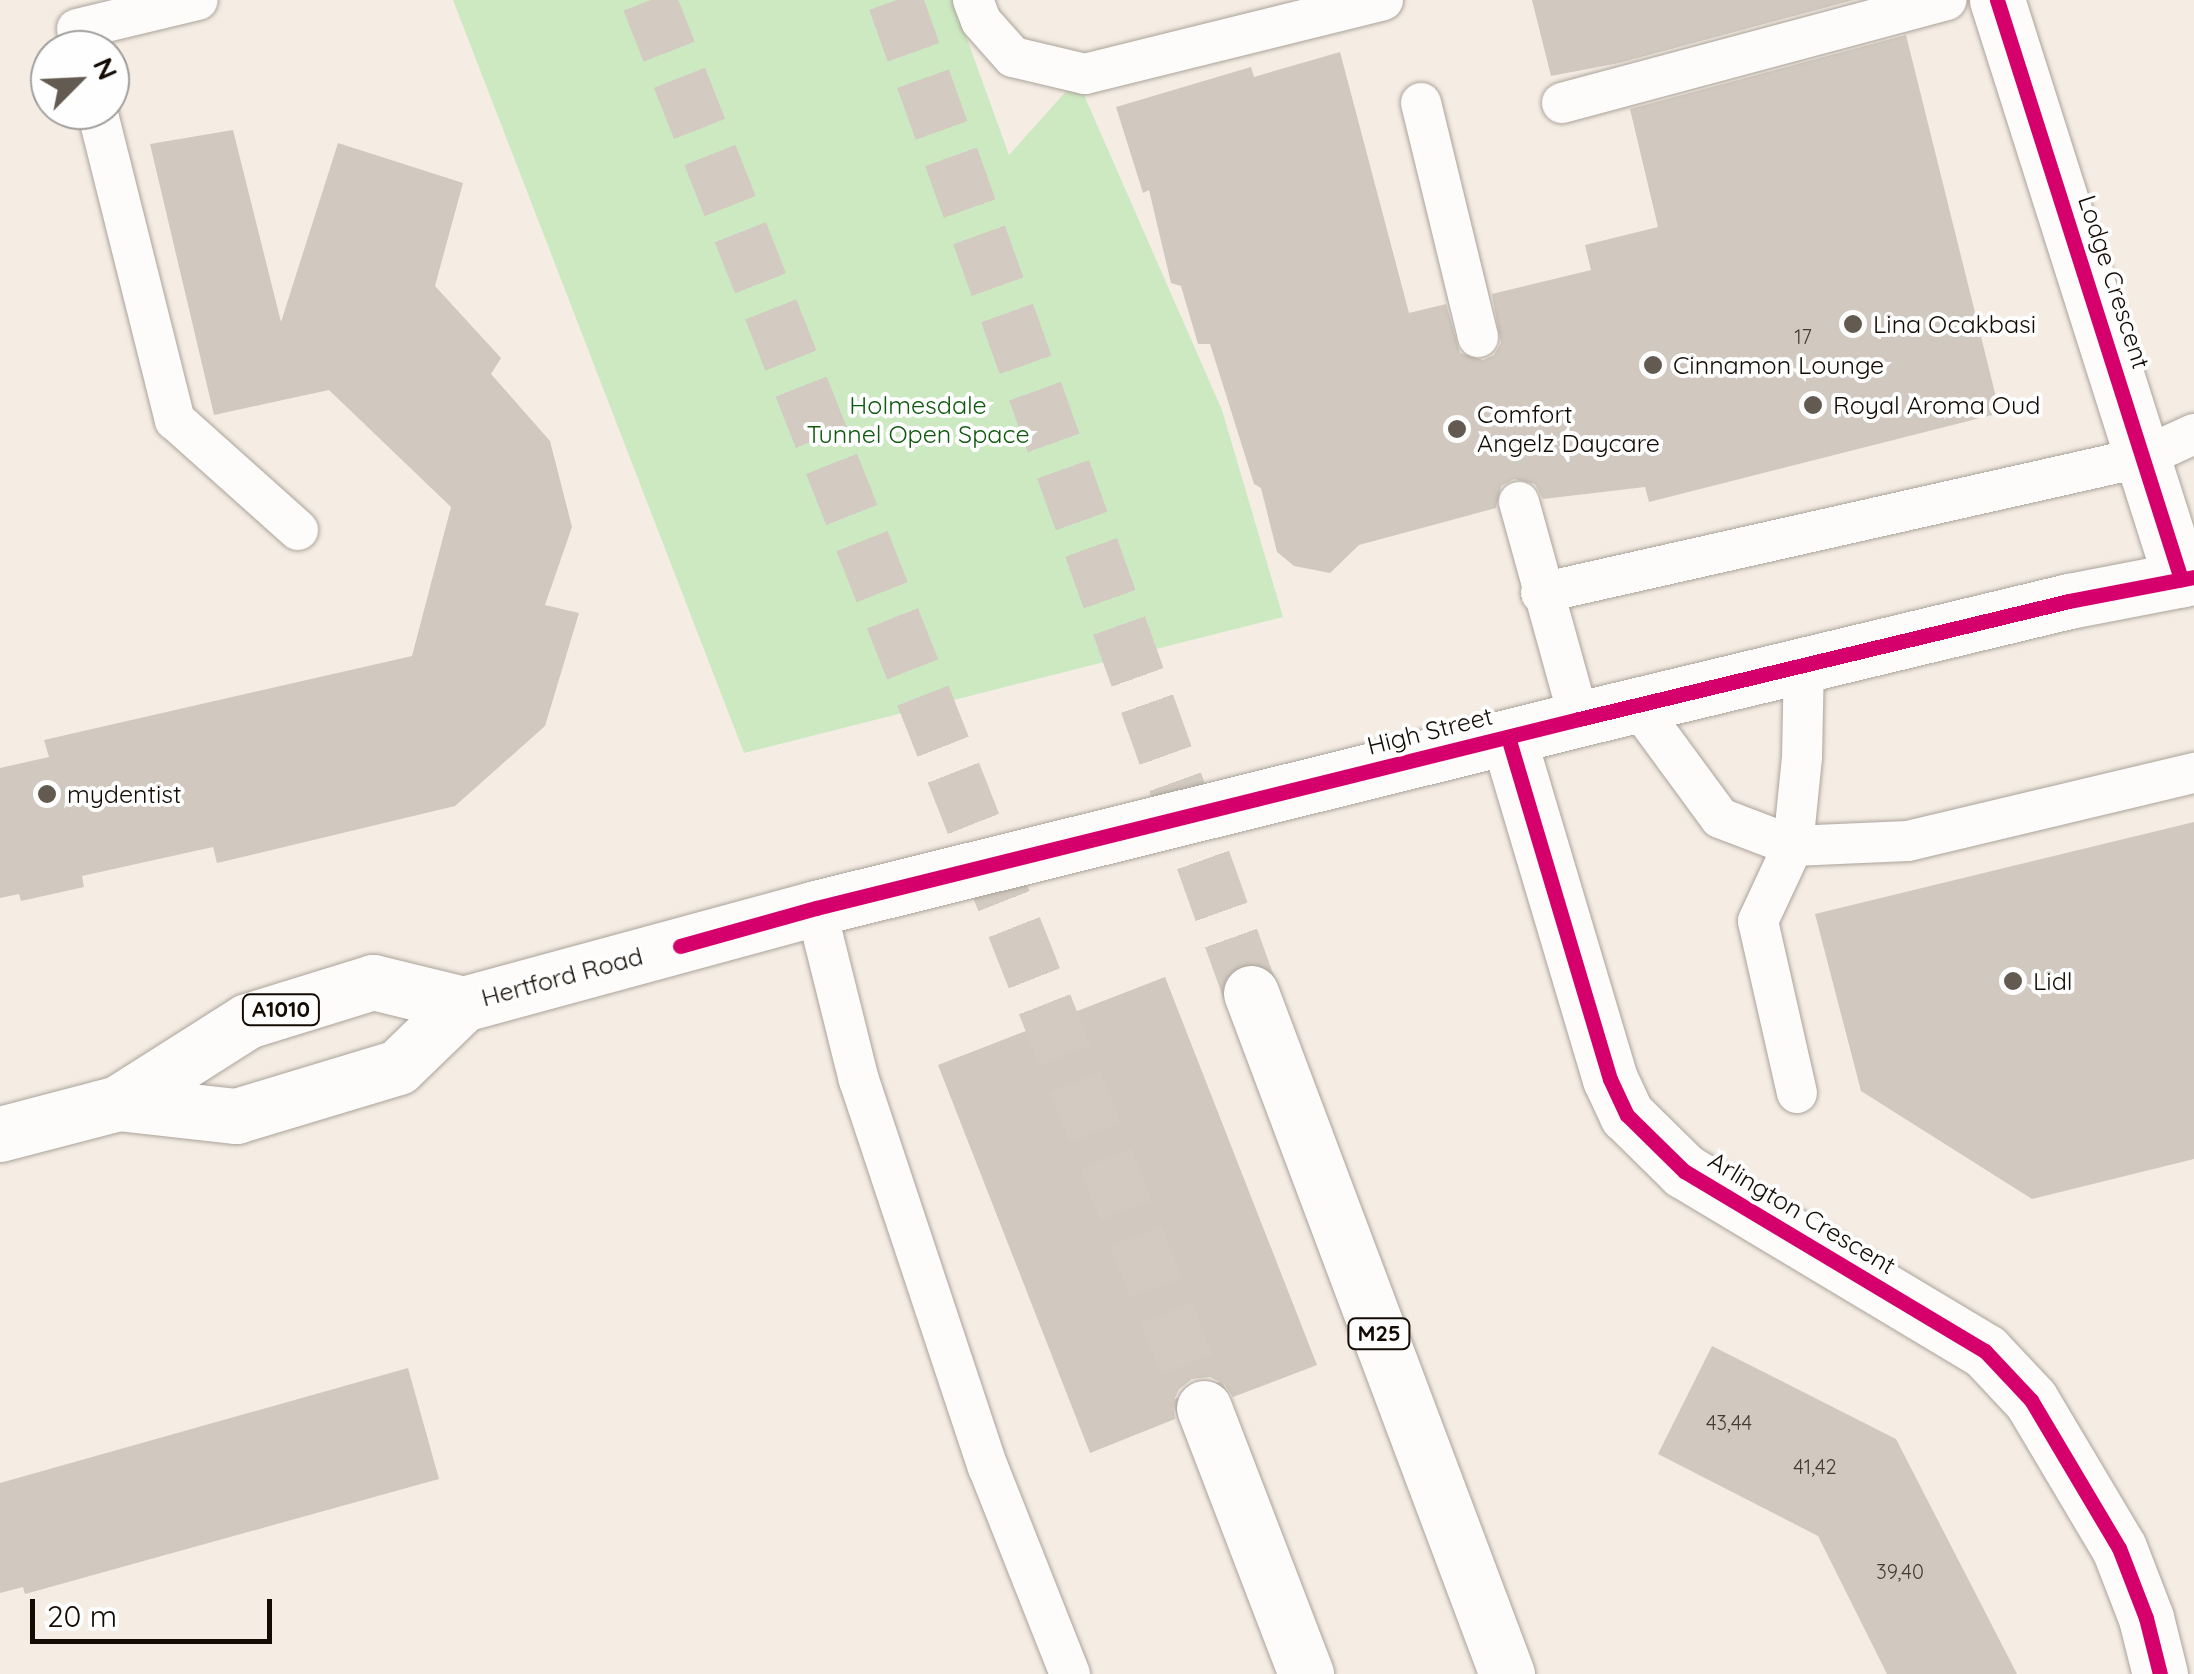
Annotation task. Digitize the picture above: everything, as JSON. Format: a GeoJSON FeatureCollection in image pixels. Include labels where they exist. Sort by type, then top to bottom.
{"type":"FeatureCollection","features":[{"type":"Feature","properties":{"kind":"main road","name":"Lodge Crescent"},"geometry":{"type":"LineString","coordinates":[[1997,0],[2144,458],[2187,578]]}},
{"type":"Feature","properties":{"kind":"main road","name":"High Street"},"geometry":{"type":"LineString","coordinates":[[680,946],[816,908],[1637,705],[2187,578]]}},
{"type":"Feature","properties":{"kind":"main road","name":"Arlington Crescent"},"geometry":{"type":"LineString","coordinates":[[1508,737],[1610,1079],[1627,1114],[1684,1172],[1986,1351],[2031,1400],[2119,1548],[2146,1618],[2160,1674]]}},
{"type":"Feature","properties":{"kind":"main road","name":"Hertford Road"},"geometry":{"type":"LineString","coordinates":[[0,1134],[118,1103],[247,1020],[374,982],[463,1004],[680,946]]}},
{"type":"Feature","properties":{"kind":"main road","name":"M25"},"geometry":{"type":"LineString","coordinates":[[1250,994],[1507,1674]]}},
{"type":"Feature","properties":{"kind":"main road"},"geometry":{"type":"LineString","coordinates":[[118,1103],[236,1116],[398,1067],[463,1004]]}},
{"type":"Feature","properties":{"kind":"main road"},"geometry":{"type":"LineString","coordinates":[[1204,1408],[1306,1674]]}},
{"type":"Feature","properties":{"kind":"lane"},"geometry":{"type":"LineString","coordinates":[[76,26],[198,0]]}},
{"type":"Feature","properties":{"kind":"lane"},"geometry":{"type":"LineString","coordinates":[[973,0],[980,22],[1012,57],[1086,74],[1383,0]]}},
{"type":"Feature","properties":{"kind":"lane"},"geometry":{"type":"LineString","coordinates":[[1562,103],[1946,0]]}},
{"type":"Feature","properties":{"kind":"lane"},"geometry":{"type":"LineString","coordinates":[[1421,103],[1478,337]]}},
{"type":"Feature","properties":{"kind":"lane"},"geometry":{"type":"LineString","coordinates":[[102,130],[175,420],[298,530]]}},
{"type":"Feature","properties":{"kind":"lane"},"geometry":{"type":"LineString","coordinates":[[1541,592],[2144,458],[2194,434]]}},
{"type":"Feature","properties":{"kind":"lane"},"geometry":{"type":"LineString","coordinates":[[1519,502],[1578,720]]}},
{"type":"Feature","properties":{"kind":"lane"},"geometry":{"type":"LineString","coordinates":[[1797,1093],[1758,921],[1793,846],[1802,757],[1804,665]]}},
{"type":"Feature","properties":{"kind":"lane"},"geometry":{"type":"LineString","coordinates":[[1637,705],[1720,818],[1793,846],[1908,842],[2194,773]]}},
{"type":"Feature","properties":{"kind":"lane"},"geometry":{"type":"LineString","coordinates":[[816,908],[858,1080],[988,1467],[1070,1674]]}},
{"type":"Feature","properties":{"kind":"green space","name":"Holmesdale Tunnel Open Space"},"geometry":{"type":"Polygon","coordinates":[[[453,0],[953,0],[1009,155],[1077,79],[1222,410],[1283,617],[744,753],[453,0]]]}},
{"type":"Feature","properties":{"kind":"building"},"geometry":{"type":"Polygon","coordinates":[[[1532,0],[1854,0],[1619,63],[1551,76],[1532,0]]]}},
{"type":"Feature","properties":{"kind":"building"},"geometry":{"type":"Polygon","coordinates":[[[1906,35],[2000,413],[1649,502],[1645,487],[1543,499],[1535,484],[1514,479],[1501,486],[1496,508],[1359,545],[1330,573],[1294,566],[1277,552],[1261,488],[1254,484],[1210,344],[1198,344],[1181,286],[1171,283],[1149,190],[1143,193],[1116,107],[1251,67],[1254,77],[1340,52],[1409,313],[1446,304],[1460,353],[1483,360],[1494,355],[1501,343],[1492,294],[1591,270],[1585,245],[1658,227],[1630,109],[1906,35]]]}},
{"type":"Feature","properties":{"kind":"building"},"geometry":{"type":"Polygon","coordinates":[[[233,130],[281,322],[338,143],[463,183],[435,286],[501,358],[491,374],[550,441],[572,527],[545,605],[579,613],[545,726],[455,806],[217,863],[213,847],[82,876],[84,887],[21,901],[19,894],[0,898],[0,768],[49,757],[44,740],[412,656],[451,507],[329,390],[214,415],[150,144],[233,130]]]}},
{"type":"Feature","properties":{"kind":"building","name":"Lidl"},"geometry":{"type":"Polygon","coordinates":[[[2194,822],[2194,1159],[2032,1199],[1861,1091],[1815,914],[2194,822]]]}},
{"type":"Feature","properties":{"kind":"building"},"geometry":{"type":"Polygon","coordinates":[[[1165,977],[1317,1365],[1233,1397],[1224,1384],[1210,1377],[1192,1379],[1179,1389],[1173,1402],[1175,1419],[1090,1453],[938,1065],[1165,977]]]}},
{"type":"Feature","properties":{"kind":"building"},"geometry":{"type":"Polygon","coordinates":[[[1712,1346],[1896,1439],[2017,1674],[1887,1674],[1818,1536],[1658,1454],[1712,1346]]]}},
{"type":"Feature","properties":{"kind":"building"},"geometry":{"type":"Polygon","coordinates":[[[408,1368],[439,1479],[25,1594],[23,1587],[0,1593],[0,1483],[408,1368]]]}},
{"type":"Feature","properties":{"kind":"tunnel"},"geometry":{"type":"LineString","coordinates":[[649,0],[1204,1408]]}},
{"type":"Feature","properties":{"kind":"tunnel"},"geometry":{"type":"LineString","coordinates":[[895,0],[1251,993]]}},
{"type":"Feature","properties":{"kind":"cycle path"},"geometry":{"type":"LineString","coordinates":[[1997,0],[2181,579]]}},
{"type":"Feature","properties":{"kind":"cycle path"},"geometry":{"type":"LineString","coordinates":[[680,946],[816,908],[1579,719],[2069,601],[2194,577]]}},
{"type":"Feature","properties":{"kind":"cycle path"},"geometry":{"type":"LineString","coordinates":[[1508,737],[1610,1079],[1627,1115],[1684,1171],[1985,1351],[2031,1400],[2119,1548],[2146,1618],[2160,1674]]}},
{"type":"Feature","properties":{"kind":"place","name":"Lina Ocakbasi"},"geometry":{"type":"Point","coordinates":[1853,324]}},
{"type":"Feature","properties":{"kind":"place","name":"Cinnamon Lounge"},"geometry":{"type":"Point","coordinates":[1653,365]}},
{"type":"Feature","properties":{"kind":"place","name":"Royal Aroma Oud"},"geometry":{"type":"Point","coordinates":[1813,405]}},
{"type":"Feature","properties":{"kind":"place","name":"Comfort Angelz Daycare"},"geometry":{"type":"Point","coordinates":[1457,429]}},
{"type":"Feature","properties":{"kind":"place","name":"mydentist"},"geometry":{"type":"Point","coordinates":[47,794]}},
{"type":"Feature","properties":{"kind":"place","name":"Lidl"},"geometry":{"type":"Point","coordinates":[2013,981]}}]}
